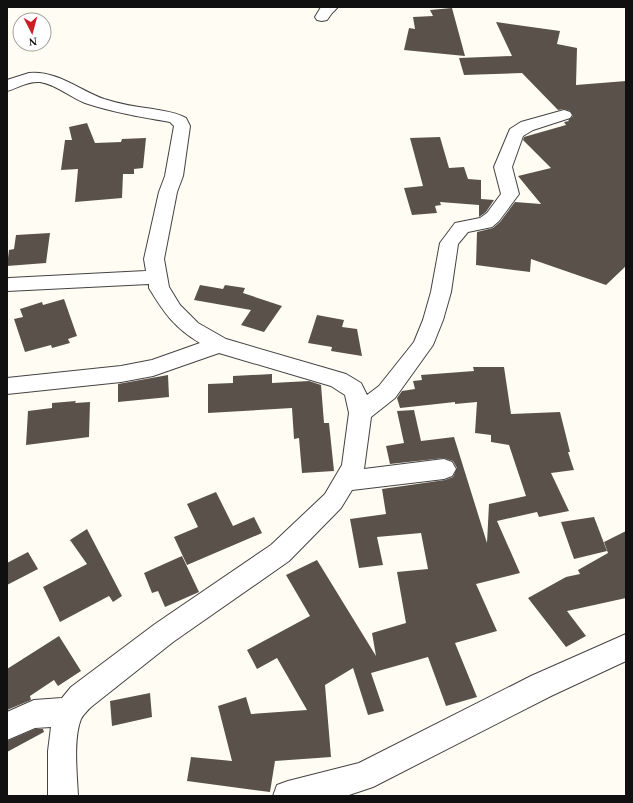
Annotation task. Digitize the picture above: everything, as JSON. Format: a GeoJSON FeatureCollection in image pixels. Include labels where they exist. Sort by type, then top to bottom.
{"type":"FeatureCollection","features":[{"type":"Feature","properties":{"kind":"street"},"geometry":{"type":"LineString","coordinates":[[7,86],[23,80],[41,78],[50,80],[88,99],[112,107],[174,118],[180,121],[182,126],[174,176],[168,192],[154,259],[159,288],[173,310],[191,328],[219,345],[338,380],[353,389],[357,396],[360,413],[353,467],[333,501],[280,553],[164,632],[81,697],[70,711],[62,751],[63,796]]}},
{"type":"Feature","properties":{"kind":"street"},"geometry":{"type":"LineString","coordinates":[[360,413],[387,392],[423,345],[433,320],[441,292],[449,243],[462,227],[485,223],[493,217],[510,194],[503,167],[516,133],[527,126],[564,115]]}},
{"type":"Feature","properties":{"kind":"street"},"geometry":{"type":"LineString","coordinates":[[9,285],[157,277]]}},
{"type":"Feature","properties":{"kind":"street"},"geometry":{"type":"LineString","coordinates":[[7,386],[74,380],[140,370],[179,360],[219,345]]}},
{"type":"Feature","properties":{"kind":"street"},"geometry":{"type":"LineString","coordinates":[[344,481],[444,469]]}},
{"type":"Feature","properties":{"kind":"street"},"geometry":{"type":"LineString","coordinates":[[288,796],[363,777],[541,686],[626,647]]}},
{"type":"Feature","properties":{"kind":"street"},"geometry":{"type":"LineString","coordinates":[[7,726],[34,714],[70,711]]}},
{"type":"Feature","properties":{"kind":"building"},"geometry":{"type":"Polygon","coordinates":[[[452,8],[465,56],[404,50],[409,28],[415,29],[413,17],[433,16],[430,10],[452,8]]]}},
{"type":"Feature","properties":{"kind":"building"},"geometry":{"type":"Polygon","coordinates":[[[496,22],[560,31],[557,44],[577,48],[576,85],[626,81],[626,266],[606,285],[531,259],[530,272],[476,265],[477,232],[493,228],[500,222],[515,202],[541,204],[518,176],[551,168],[523,140],[524,137],[566,125],[564,122],[569,121],[568,120],[573,116],[570,111],[564,109],[558,110],[522,73],[464,75],[459,58],[512,56],[496,22]]]}},
{"type":"Feature","properties":{"kind":"building"},"geometry":{"type":"Polygon","coordinates":[[[87,123],[95,143],[121,142],[122,139],[146,138],[143,168],[134,169],[134,174],[123,174],[122,198],[75,202],[78,169],[61,170],[65,140],[72,140],[69,127],[87,123]]]}},
{"type":"Feature","properties":{"kind":"building"},"geometry":{"type":"Polygon","coordinates":[[[440,137],[449,168],[464,167],[468,179],[481,180],[481,199],[494,200],[486,212],[479,217],[479,205],[440,202],[441,205],[435,206],[437,213],[412,215],[404,188],[423,186],[410,138],[440,137]]]}},
{"type":"Feature","properties":{"kind":"building"},"geometry":{"type":"Polygon","coordinates":[[[50,233],[46,263],[7,266],[9,250],[14,249],[16,235],[50,233]]]}},
{"type":"Feature","properties":{"kind":"building"},"geometry":{"type":"Polygon","coordinates":[[[200,285],[223,289],[225,285],[245,288],[243,293],[282,306],[264,332],[241,325],[251,310],[194,300],[200,285]]]}},
{"type":"Feature","properties":{"kind":"building"},"geometry":{"type":"Polygon","coordinates":[[[64,299],[77,336],[68,339],[70,343],[52,348],[51,345],[25,352],[14,319],[23,317],[20,309],[42,302],[43,305],[64,299]]]}},
{"type":"Feature","properties":{"kind":"building"},"geometry":{"type":"Polygon","coordinates":[[[317,315],[344,320],[342,327],[357,329],[362,356],[331,351],[332,347],[308,343],[317,315]]]}},
{"type":"Feature","properties":{"kind":"building"},"geometry":{"type":"Polygon","coordinates":[[[473,367],[504,367],[511,414],[560,412],[570,452],[568,452],[574,470],[551,473],[569,511],[539,517],[537,512],[497,521],[520,573],[476,584],[497,631],[455,643],[477,697],[446,706],[428,657],[371,673],[384,711],[368,715],[353,668],[325,685],[331,757],[275,761],[270,792],[187,781],[191,757],[232,761],[218,706],[246,697],[251,714],[307,710],[277,658],[257,669],[247,650],[310,616],[286,575],[317,560],[376,656],[372,633],[406,623],[397,572],[428,569],[421,533],[377,537],[383,565],[359,568],[350,519],[386,514],[382,489],[445,480],[453,477],[457,468],[453,461],[444,458],[390,464],[386,446],[404,443],[397,411],[414,410],[421,441],[454,437],[487,543],[489,504],[526,496],[509,445],[491,442],[491,435],[475,433],[477,402],[455,404],[455,402],[400,408],[397,398],[402,391],[415,389],[413,381],[422,380],[421,375],[474,371],[473,367]]]}},
{"type":"Feature","properties":{"kind":"building"},"geometry":{"type":"Polygon","coordinates":[[[272,374],[272,383],[309,381],[321,385],[324,423],[329,423],[334,471],[302,473],[299,438],[294,439],[292,408],[208,413],[208,384],[233,383],[233,376],[272,374]]]}},
{"type":"Feature","properties":{"kind":"building"},"geometry":{"type":"Polygon","coordinates":[[[168,375],[169,397],[118,402],[118,384],[168,375]]]}},
{"type":"Feature","properties":{"kind":"building"},"geometry":{"type":"Polygon","coordinates":[[[76,401],[75,403],[90,402],[89,437],[26,445],[28,411],[52,408],[52,403],[76,401]]]}},
{"type":"Feature","properties":{"kind":"building"},"geometry":{"type":"Polygon","coordinates":[[[216,492],[233,526],[254,517],[262,533],[187,565],[174,537],[198,527],[187,504],[216,492]]]}},
{"type":"Feature","properties":{"kind":"building"},"geometry":{"type":"Polygon","coordinates":[[[594,517],[607,551],[574,559],[561,522],[594,517]]]}},
{"type":"Feature","properties":{"kind":"building"},"geometry":{"type":"Polygon","coordinates":[[[87,529],[122,596],[113,602],[109,596],[60,622],[43,587],[87,564],[70,540],[87,529]]]}},
{"type":"Feature","properties":{"kind":"building"},"geometry":{"type":"Polygon","coordinates":[[[626,531],[626,598],[567,611],[586,636],[566,647],[528,598],[566,577],[580,574],[578,570],[608,553],[604,542],[626,531]]]}},
{"type":"Feature","properties":{"kind":"building"},"geometry":{"type":"Polygon","coordinates":[[[28,552],[38,569],[7,585],[7,563],[28,552]]]}},
{"type":"Feature","properties":{"kind":"building"},"geometry":{"type":"Polygon","coordinates":[[[182,556],[199,592],[165,607],[158,591],[152,593],[144,573],[182,556]]]}},
{"type":"Feature","properties":{"kind":"building"},"geometry":{"type":"Polygon","coordinates":[[[59,636],[81,671],[58,686],[54,680],[30,696],[31,700],[7,710],[7,669],[59,636]]]}},
{"type":"Feature","properties":{"kind":"building"},"geometry":{"type":"Polygon","coordinates":[[[150,693],[152,717],[112,726],[110,701],[150,693]]]}},
{"type":"Feature","properties":{"kind":"building"},"geometry":{"type":"Polygon","coordinates":[[[35,729],[43,729],[44,732],[7,752],[7,741],[35,729]]]}}]}
